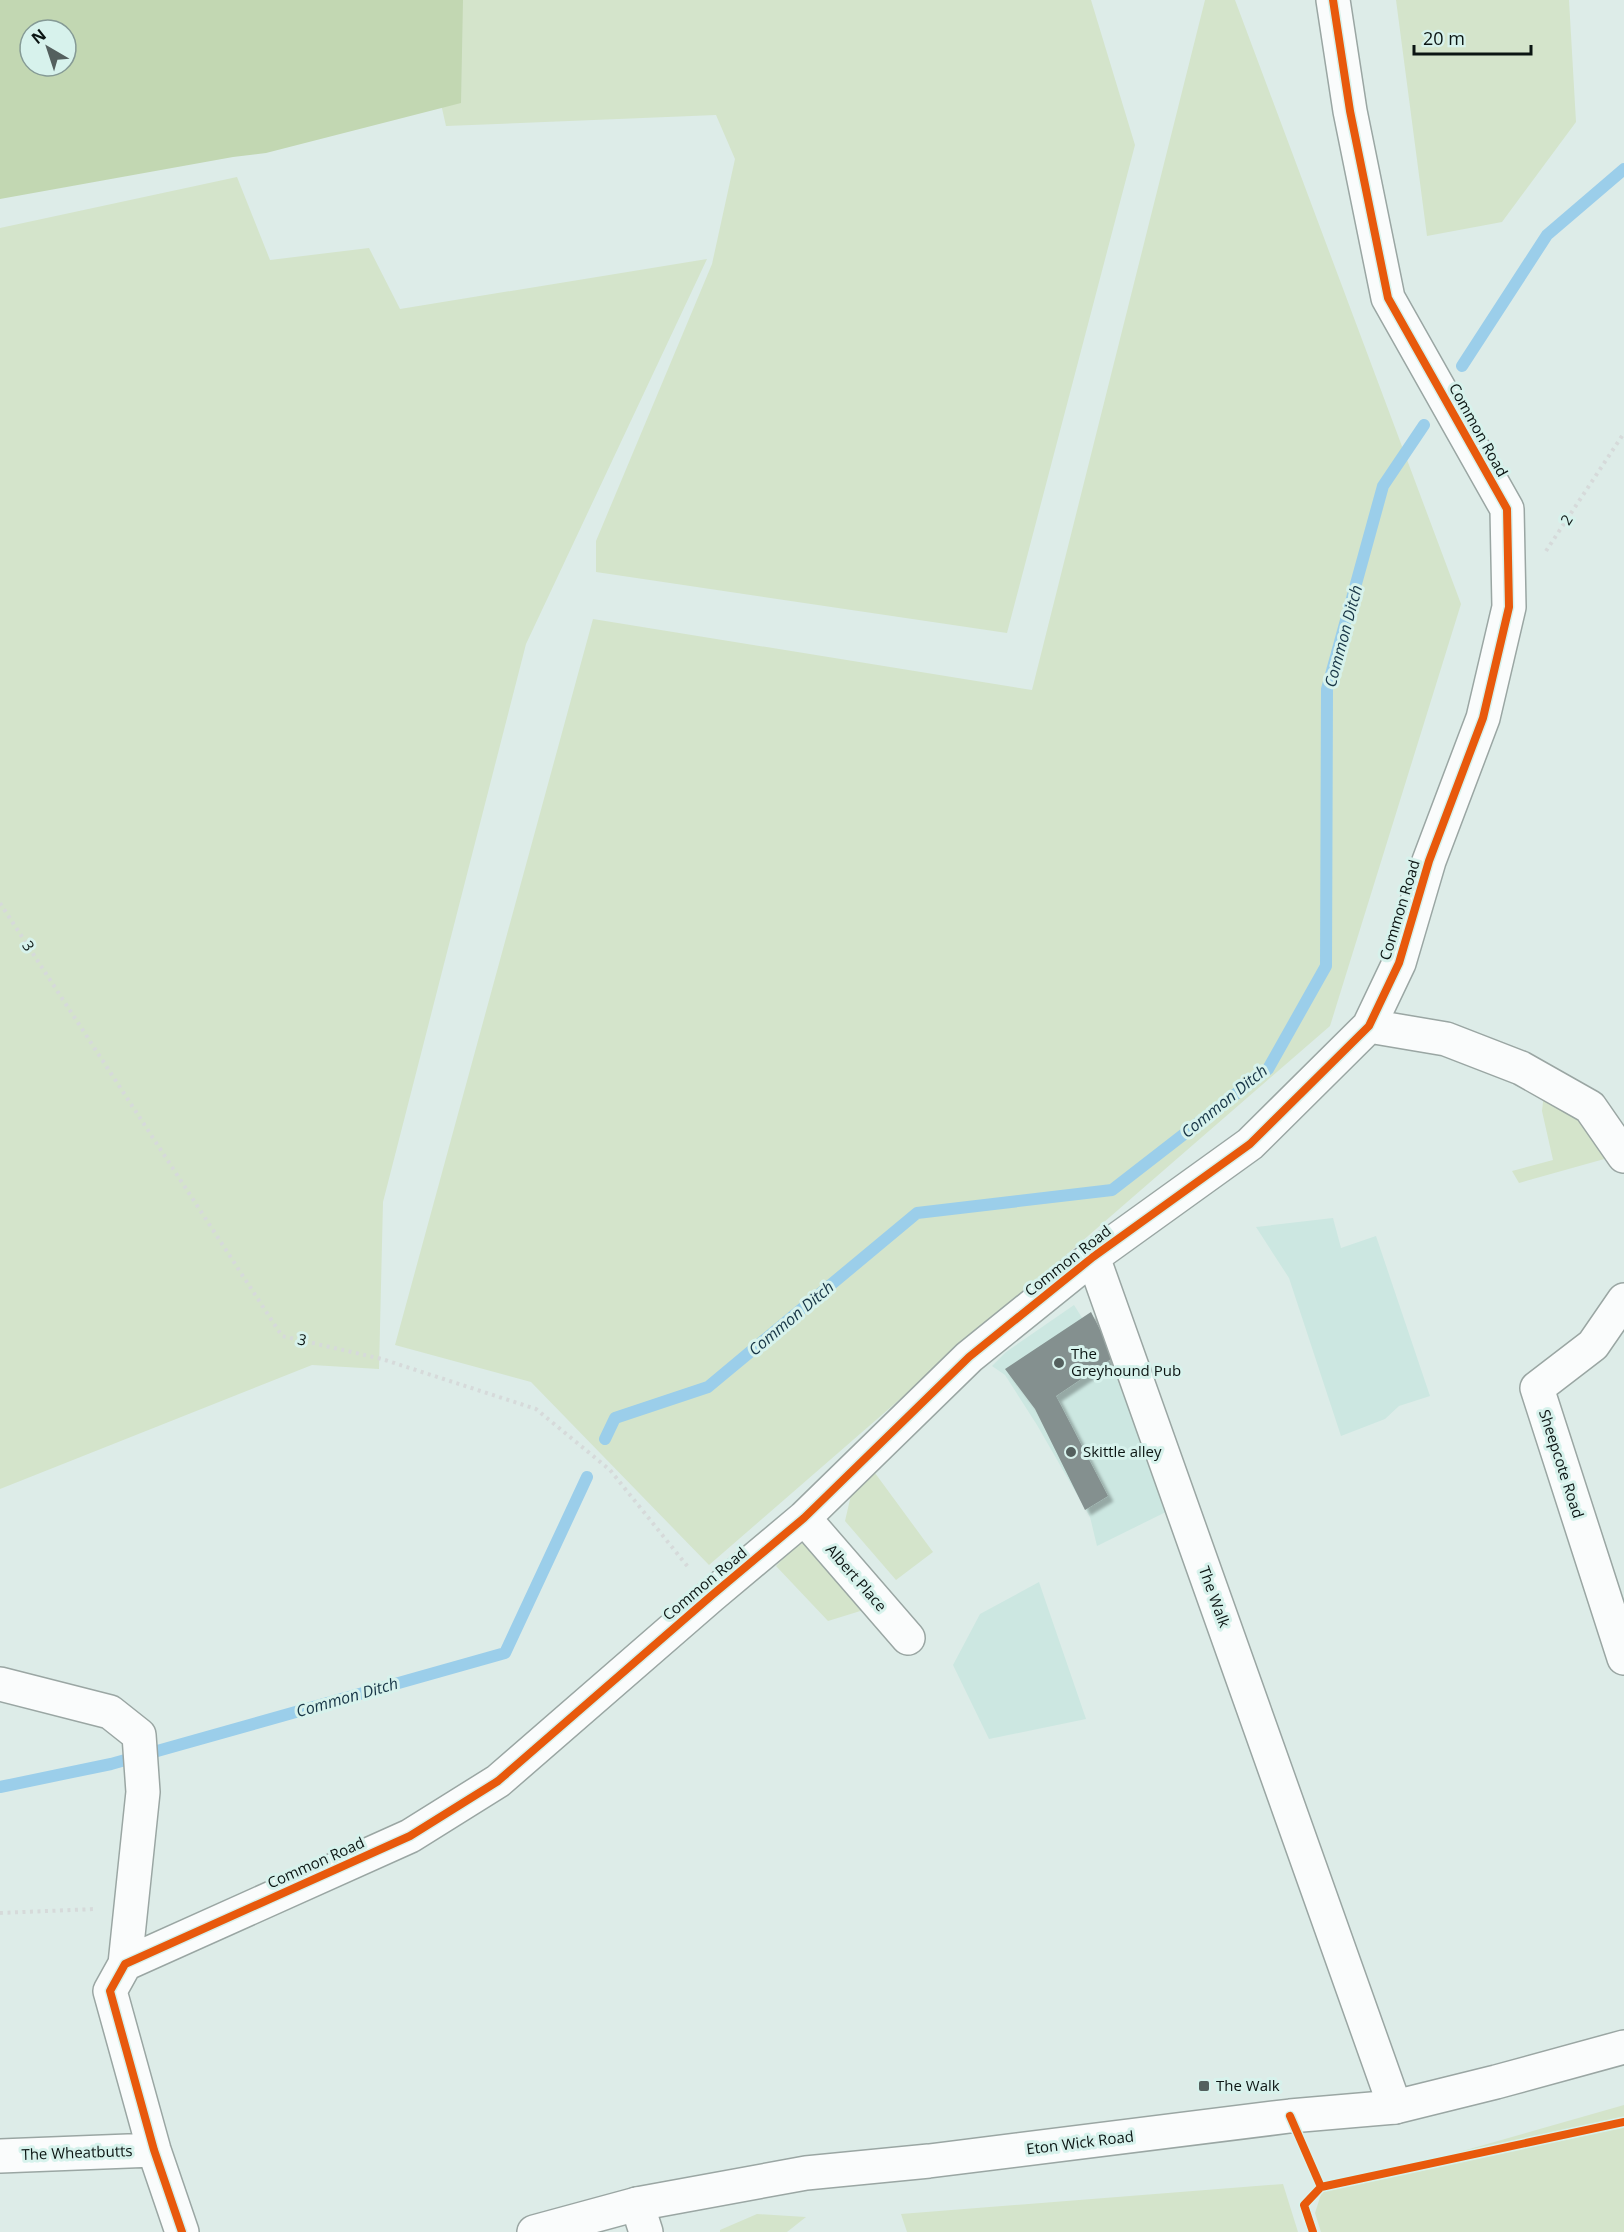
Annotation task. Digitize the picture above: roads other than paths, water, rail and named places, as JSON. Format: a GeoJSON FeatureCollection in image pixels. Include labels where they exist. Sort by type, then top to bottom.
{"type":"FeatureCollection","features":[{"type":"Feature","properties":{"kind":"street","name":"Common Road"},"geometry":{"type":"LineString","coordinates":[[125,1964],[410,1836],[498,1781],[804,1518],[969,1357],[1093,1257],[1250,1144],[1369,1026],[1399,963],[1429,861],[1483,718],[1509,607],[1508,509],[1388,298],[1350,111],[1334,0]]}},
{"type":"Feature","properties":{"kind":"street"},"geometry":{"type":"LineString","coordinates":[[1369,1026],[1446,1039],[1521,1068],[1590,1107],[1624,1156]]}},
{"type":"Feature","properties":{"kind":"street","name":"The Walk"},"geometry":{"type":"LineString","coordinates":[[1093,1257],[1395,2107]]}},
{"type":"Feature","properties":{"kind":"street","name":"Sheepcote Road"},"geometry":{"type":"LineString","coordinates":[[1624,1300],[1593,1345],[1537,1388],[1615,1599],[1624,1658]]}},
{"type":"Feature","properties":{"kind":"street","name":"Albert Place"},"geometry":{"type":"LineString","coordinates":[[804,1518],[908,1638]]}},
{"type":"Feature","properties":{"kind":"street"},"geometry":{"type":"LineString","coordinates":[[0,1684],[110,1712],[139,1735],[142,1783],[137,1859],[125,1964],[110,1991],[154,2150],[182,2232]]}},
{"type":"Feature","properties":{"kind":"street","name":"Eton Wick Road"},"geometry":{"type":"LineString","coordinates":[[534,2232],[641,2218],[806,2173],[929,2161],[1290,2116],[1395,2107],[1624,2048]]}},
{"type":"Feature","properties":{"kind":"street","name":"The Wheatbutts"},"geometry":{"type":"LineString","coordinates":[[0,2156],[154,2150]]}},
{"type":"Feature","properties":{"kind":"waterway","name":"Common Ditch"},"geometry":{"type":"LineString","coordinates":[[1462,366],[1547,235],[1624,169]]}},
{"type":"Feature","properties":{"kind":"waterway","name":"Common Ditch"},"geometry":{"type":"LineString","coordinates":[[605,1439],[615,1418],[708,1387],[917,1213],[1112,1190],[1268,1069],[1326,966],[1327,689],[1383,486],[1424,425]]}},
{"type":"Feature","properties":{"kind":"waterway","name":"Common Ditch"},"geometry":{"type":"LineString","coordinates":[[0,1787],[111,1764],[505,1653],[587,1477]]}},
{"type":"Feature","properties":{"kind":"place","name":"The Greyhound Pub"},"geometry":{"type":"Point","coordinates":[1059,1363]}},
{"type":"Feature","properties":{"kind":"place","name":"Skittle alley"},"geometry":{"type":"Point","coordinates":[1071,1452]}},
{"type":"Feature","properties":{"kind":"place","name":"The Walk"},"geometry":{"type":"Point","coordinates":[1204,2086]}}]}
